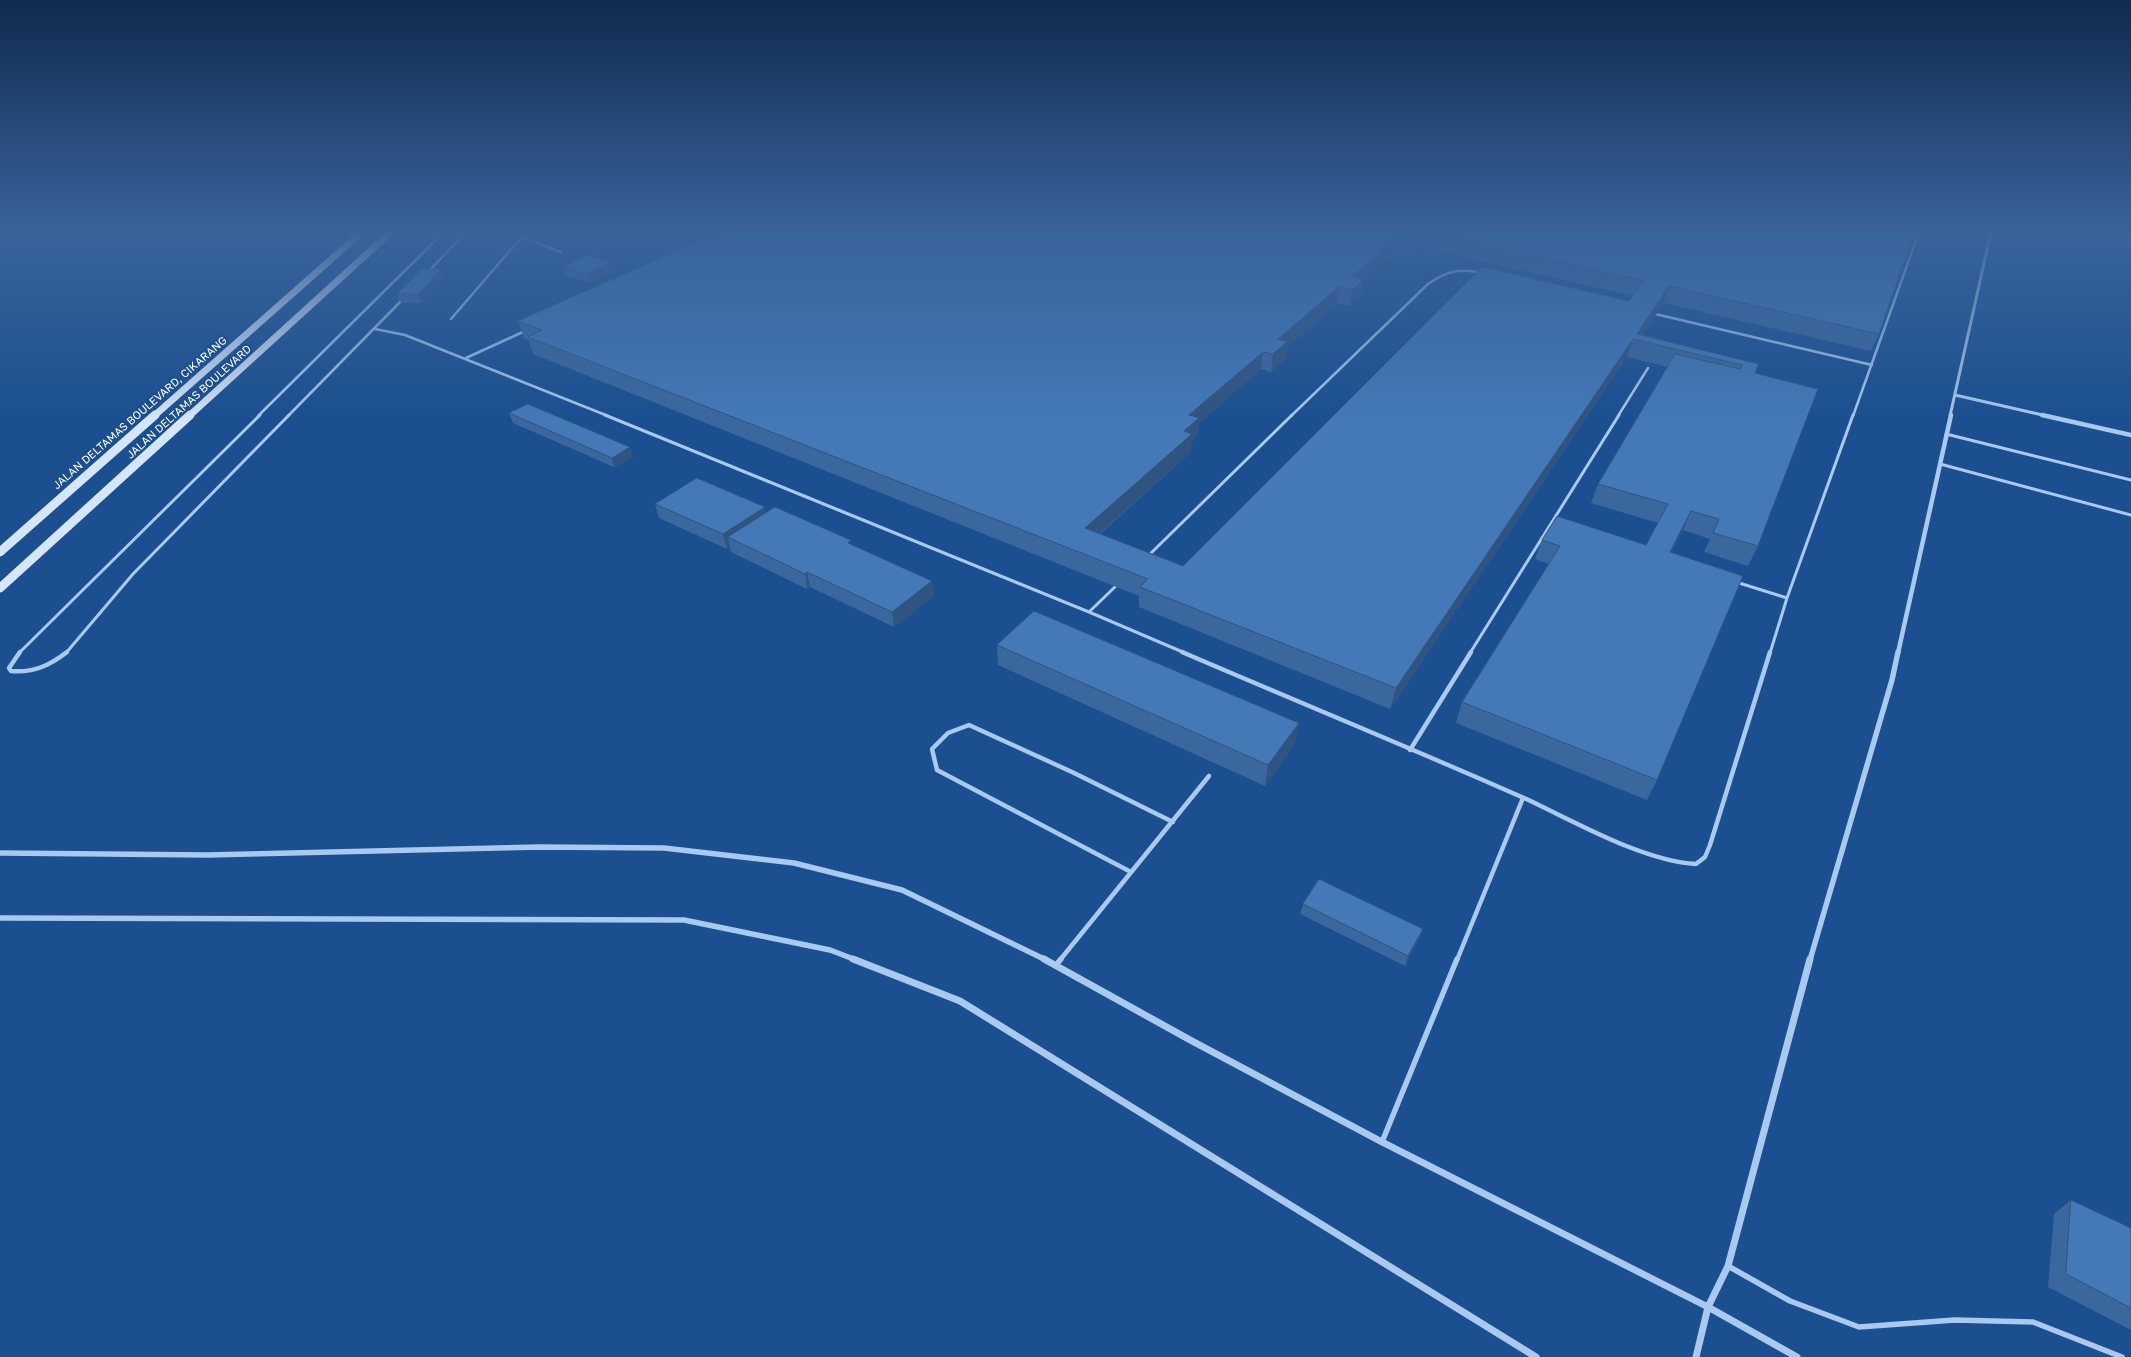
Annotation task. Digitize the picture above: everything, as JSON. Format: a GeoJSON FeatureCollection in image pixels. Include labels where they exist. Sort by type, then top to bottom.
{"type":"FeatureCollection","features":[{"type":"Feature","properties":{"kind":"street","name":"JALAN DELTAMAS BOULEVARD, CIKARANG"},"geometry":{"type":"LineString","coordinates":[[0,552],[290,295]]}},
{"type":"Feature","properties":{"kind":"street","name":"JALAN DELTAMAS BOULEVARD"},"geometry":{"type":"LineString","coordinates":[[0,588],[321,295]]}},
{"type":"Feature","properties":{"kind":"street"},"geometry":{"type":"LineString","coordinates":[[1696,1357],[1708,1307],[1728,1266],[1814,944],[1892,680],[1977,295]]}},
{"type":"Feature","properties":{"kind":"street"},"geometry":{"type":"LineString","coordinates":[[1955,395],[2131,435]]}},
{"type":"Feature","properties":{"kind":"street"},"geometry":{"type":"LineString","coordinates":[[0,853],[208,855],[539,847],[664,848],[794,863],[902,890],[1056,965],[1192,1041],[1382,1142],[1708,1307],[1797,1357]]}},
{"type":"Feature","properties":{"kind":"street"},"geometry":{"type":"LineString","coordinates":[[0,918],[684,920],[830,950],[960,1001],[1536,1357]]}},
{"type":"Feature","properties":{"kind":"lane"},"geometry":{"type":"LineString","coordinates":[[380,295],[18,654],[9,668],[11,671],[37,670],[66,653],[133,574],[259,443],[407,295]]}},
{"type":"Feature","properties":{"kind":"lane"},"geometry":{"type":"LineString","coordinates":[[451,319],[471,295]]}},
{"type":"Feature","properties":{"kind":"lane"},"geometry":{"type":"LineString","coordinates":[[1146,558],[1416,295]]}},
{"type":"Feature","properties":{"kind":"lane"},"geometry":{"type":"LineString","coordinates":[[375,329],[405,335],[466,358],[1089,612],[1523,798],[1628,846],[1678,863],[1696,864],[1705,857],[1710,845],[1787,598],[1897,295]]}},
{"type":"Feature","properties":{"kind":"lane"},"geometry":{"type":"LineString","coordinates":[[1651,313],[1872,365]]}},
{"type":"Feature","properties":{"kind":"lane"},"geometry":{"type":"LineString","coordinates":[[466,358],[529,330]]}},
{"type":"Feature","properties":{"kind":"lane"},"geometry":{"type":"LineString","coordinates":[[1410,750],[1550,522],[1648,368]]}},
{"type":"Feature","properties":{"kind":"lane"},"geometry":{"type":"LineString","coordinates":[[1946,434],[2131,480]]}},
{"type":"Feature","properties":{"kind":"lane"},"geometry":{"type":"LineString","coordinates":[[1940,464],[2131,514]]}},
{"type":"Feature","properties":{"kind":"lane"},"geometry":{"type":"LineString","coordinates":[[1550,522],[1560,525]]}},
{"type":"Feature","properties":{"kind":"lane"},"geometry":{"type":"LineString","coordinates":[[1089,612],[1124,578]]}},
{"type":"Feature","properties":{"kind":"lane"},"geometry":{"type":"LineString","coordinates":[[1732,581],[1787,598]]}},
{"type":"Feature","properties":{"kind":"lane"},"geometry":{"type":"LineString","coordinates":[[1131,872],[938,770],[932,749],[948,733],[969,725],[1072,772],[1173,822]]}},
{"type":"Feature","properties":{"kind":"lane"},"geometry":{"type":"LineString","coordinates":[[1056,965],[1209,776]]}},
{"type":"Feature","properties":{"kind":"lane"},"geometry":{"type":"LineString","coordinates":[[1382,1142],[1523,798]]}},
{"type":"Feature","properties":{"kind":"lane"},"geometry":{"type":"LineString","coordinates":[[1728,1266],[1790,1301],[1858,1327],[1955,1320],[2033,1322],[2122,1357]]}},
{"type":"Feature","properties":{"kind":"building"},"geometry":{"type":"Polygon","coordinates":[[[576,295],[1329,295],[1278,339],[1287,342],[1273,354],[1263,352],[1189,415],[1199,418],[1184,431],[1192,434],[1085,528],[1183,566],[1454,295],[1604,295],[1629,301],[1633,295],[1663,295],[1637,334],[1759,364],[1755,373],[1818,389],[1758,546],[1713,533],[1719,519],[1691,511],[1670,552],[1743,576],[1657,780],[1462,702],[1560,546],[1542,540],[1557,516],[1646,545],[1668,504],[1598,484],[1675,354],[1740,369],[1742,365],[1633,339],[1396,688],[1140,587],[1148,579],[528,337],[542,330],[518,321],[576,295]]]}},
{"type":"Feature","properties":{"kind":"building"},"geometry":{"type":"Polygon","coordinates":[[[1710,295],[1892,295],[1879,334],[1710,295]]]}},
{"type":"Feature","properties":{"kind":"building"},"geometry":{"type":"Polygon","coordinates":[[[528,404],[630,447],[612,458],[509,413],[528,404]]]}},
{"type":"Feature","properties":{"kind":"building"},"geometry":{"type":"Polygon","coordinates":[[[697,478],[765,507],[723,534],[655,504],[697,478]]]}},
{"type":"Feature","properties":{"kind":"building"},"geometry":{"type":"Polygon","coordinates":[[[775,507],[851,540],[848,543],[932,581],[892,612],[807,572],[805,574],[728,537],[775,507]]]}},
{"type":"Feature","properties":{"kind":"building"},"geometry":{"type":"Polygon","coordinates":[[[1034,611],[1299,723],[1268,765],[997,645],[1034,611]]]}},
{"type":"Feature","properties":{"kind":"building"},"geometry":{"type":"Polygon","coordinates":[[[1319,879],[1423,929],[1408,956],[1303,904],[1319,879]]]}},
{"type":"Feature","properties":{"kind":"building"},"geometry":{"type":"Polygon","coordinates":[[[2071,1200],[2131,1228],[2131,1308],[2066,1274],[2071,1200]]]}}]}
